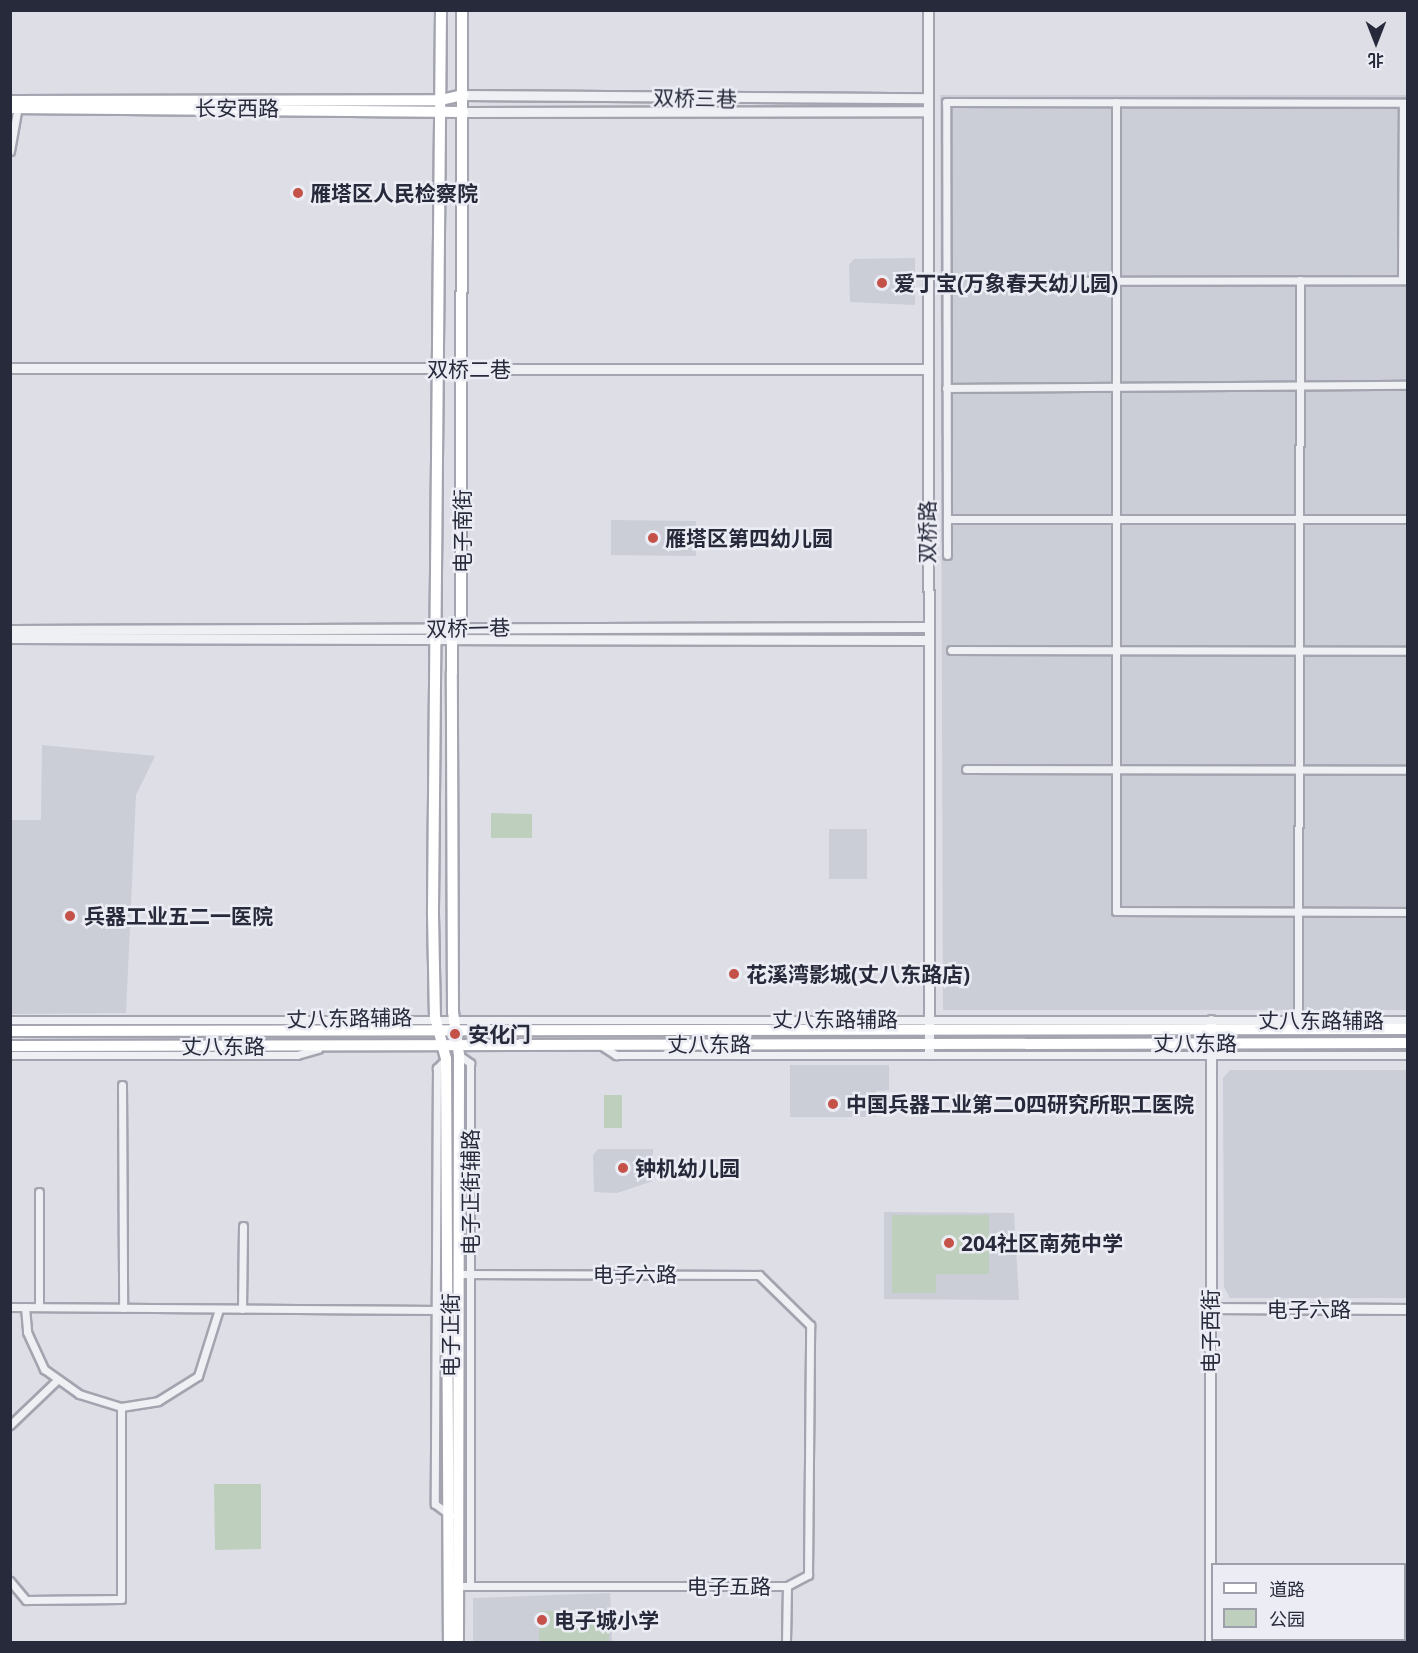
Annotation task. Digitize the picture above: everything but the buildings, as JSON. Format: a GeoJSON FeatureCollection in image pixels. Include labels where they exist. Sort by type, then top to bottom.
{"type":"FeatureCollection","features":[{"type":"Feature","properties":{"kind":"main road","name":"电子南街"},"geometry":{"type":"LineString","coordinates":[[437,1030],[435,1017],[441,369],[441,10]]}},
{"type":"Feature","properties":{"kind":"main road","name":"电子南街"},"geometry":{"type":"LineString","coordinates":[[461,627],[462,10]]}},
{"type":"Feature","properties":{"kind":"main road","name":"长安西路"},"geometry":{"type":"LineString","coordinates":[[441,104],[463,95]]}},
{"type":"Feature","properties":{"kind":"main road","name":"长安西路"},"geometry":{"type":"LineString","coordinates":[[14,105],[441,104],[463,112]]}},
{"type":"Feature","properties":{"kind":"main road"},"geometry":{"type":"LineString","coordinates":[[459,1051],[454,1030],[452,639],[461,627]]}},
{"type":"Feature","properties":{"kind":"main road","name":"丈八东路"},"geometry":{"type":"LineString","coordinates":[[10,1031],[30,1026],[454,1030],[928,1024],[1298,1025],[1407,1029]]}},
{"type":"Feature","properties":{"kind":"main road","name":"电子正街"},"geometry":{"type":"LineString","coordinates":[[437,1030],[446,1054],[455,1310],[454,1586],[449,1642]]}},
{"type":"Feature","properties":{"kind":"main road","name":"丈八东路"},"geometry":{"type":"LineString","coordinates":[[10,1046],[318,1049],[446,1054],[459,1051],[600,1044],[675,1049],[1211,1049],[1407,1043]]}},
{"type":"Feature","properties":{"kind":"main road","name":"电子正街"},"geometry":{"type":"LineString","coordinates":[[458,1642],[450,1515],[455,1310],[464,1274],[459,1051]]}},
{"type":"Feature","properties":{"kind":"street","name":"双桥路"},"geometry":{"type":"LineString","coordinates":[[928,10],[926,640],[929,1048]]}},
{"type":"Feature","properties":{"kind":"street","name":"双桥三巷"},"geometry":{"type":"LineString","coordinates":[[463,95],[928,98]]}},
{"type":"Feature","properties":{"kind":"street"},"geometry":{"type":"LineString","coordinates":[[947,555],[945,102],[1405,103],[1405,280],[986,281]]}},
{"type":"Feature","properties":{"kind":"street"},"geometry":{"type":"LineString","coordinates":[[1116,102],[1116,911],[1407,912]]}},
{"type":"Feature","properties":{"kind":"street"},"geometry":{"type":"LineString","coordinates":[[10,151],[14,105]]}},
{"type":"Feature","properties":{"kind":"street","name":"双桥三巷"},"geometry":{"type":"LineString","coordinates":[[463,112],[928,111]]}},
{"type":"Feature","properties":{"kind":"street"},"geometry":{"type":"LineString","coordinates":[[1298,1025],[1300,280]]}},
{"type":"Feature","properties":{"kind":"street","name":"双桥二巷"},"geometry":{"type":"LineString","coordinates":[[10,368],[928,369]]}},
{"type":"Feature","properties":{"kind":"street"},"geometry":{"type":"LineString","coordinates":[[946,388],[1407,385]]}},
{"type":"Feature","properties":{"kind":"street"},"geometry":{"type":"LineString","coordinates":[[947,519],[1407,519]]}},
{"type":"Feature","properties":{"kind":"street","name":"双桥一巷"},"geometry":{"type":"LineString","coordinates":[[10,638],[437,633],[461,627],[926,627]]}},
{"type":"Feature","properties":{"kind":"street","name":"双桥一巷"},"geometry":{"type":"LineString","coordinates":[[10,630],[437,633],[452,639],[926,640]]}},
{"type":"Feature","properties":{"kind":"street"},"geometry":{"type":"LineString","coordinates":[[951,650],[1407,651]]}},
{"type":"Feature","properties":{"kind":"street"},"geometry":{"type":"LineString","coordinates":[[966,770],[1407,770]]}},
{"type":"Feature","properties":{"kind":"street","name":"丈八东路辅路"},"geometry":{"type":"LineString","coordinates":[[10,1020],[30,1026],[435,1017],[928,1024]]}},
{"type":"Feature","properties":{"kind":"street","name":"丈八东路辅路"},"geometry":{"type":"LineString","coordinates":[[1298,1025],[1407,1020]]}},
{"type":"Feature","properties":{"kind":"street","name":"电子西街"},"geometry":{"type":"LineString","coordinates":[[1210,1642],[1211,1025]]}},
{"type":"Feature","properties":{"kind":"street","name":"丈八东路辅路"},"geometry":{"type":"LineString","coordinates":[[10,1055],[297,1055],[318,1049]]}},
{"type":"Feature","properties":{"kind":"street","name":"丈八东路辅路"},"geometry":{"type":"LineString","coordinates":[[1211,1049],[1407,1055]]}},
{"type":"Feature","properties":{"kind":"street","name":"电子正街辅路"},"geometry":{"type":"LineString","coordinates":[[446,1054],[437,1068],[438,1310],[435,1504],[450,1515]]}},
{"type":"Feature","properties":{"kind":"street"},"geometry":{"type":"LineString","coordinates":[[122,1085],[123,1308]]}},
{"type":"Feature","properties":{"kind":"street"},"geometry":{"type":"LineString","coordinates":[[39,1192],[39,1307]]}},
{"type":"Feature","properties":{"kind":"street"},"geometry":{"type":"LineString","coordinates":[[242,1309],[243,1226]]}},
{"type":"Feature","properties":{"kind":"street","name":"电子正街辅路"},"geometry":{"type":"LineString","coordinates":[[464,1274],[470,1586]]}},
{"type":"Feature","properties":{"kind":"street","name":"电子六路"},"geometry":{"type":"LineString","coordinates":[[464,1274],[759,1275],[795,1311]]}},
{"type":"Feature","properties":{"kind":"street"},"geometry":{"type":"LineString","coordinates":[[10,1306],[455,1310]]}},
{"type":"Feature","properties":{"kind":"street"},"geometry":{"type":"LineString","coordinates":[[25,1307],[35,1352],[56,1381],[122,1407],[158,1401],[198,1376],[219,1309]]}},
{"type":"Feature","properties":{"kind":"street","name":"电子六路"},"geometry":{"type":"LineString","coordinates":[[1210,1308],[1407,1309]]}},
{"type":"Feature","properties":{"kind":"street","name":"电子五路"},"geometry":{"type":"LineString","coordinates":[[454,1586],[787,1586],[808,1575],[810,1326],[795,1311]]}},
{"type":"Feature","properties":{"kind":"street"},"geometry":{"type":"LineString","coordinates":[[10,1425],[56,1381]]}},
{"type":"Feature","properties":{"kind":"street"},"geometry":{"type":"LineString","coordinates":[[10,1581],[26,1600],[121,1599],[122,1407]]}},
{"type":"Feature","properties":{"kind":"street"},"geometry":{"type":"LineString","coordinates":[[786,1642],[787,1586]]}},
{"type":"Feature","properties":{"kind":"shaded area"},"geometry":{"type":"Polygon","coordinates":[[[940,95],[1407,95],[1407,1010],[943,1010],[940,95]]]}},
{"type":"Feature","properties":{"kind":"shaded area","name":"爱丁宝(万象春天幼儿园)"},"geometry":{"type":"Polygon","coordinates":[[[915,258],[915,305],[850,302],[849,265],[854,259],[915,258]]]}},
{"type":"Feature","properties":{"kind":"shaded area","name":"雁塔区第四幼儿园"},"geometry":{"type":"Polygon","coordinates":[[[611,520],[696,521],[696,556],[611,555],[611,520]]]}},
{"type":"Feature","properties":{"kind":"shaded area","name":"兵器工业五二一医院"},"geometry":{"type":"Polygon","coordinates":[[[42,745],[155,756],[136,795],[126,1013],[11,1014],[11,820],[41,820],[42,745]]]}},
{"type":"Feature","properties":{"kind":"shaded area"},"geometry":{"type":"Polygon","coordinates":[[[829,829],[867,829],[867,879],[829,879],[829,829]]]}},
{"type":"Feature","properties":{"kind":"shaded area","name":"中国兵器工业第二0四研究所职工医院"},"geometry":{"type":"Polygon","coordinates":[[[790,1065],[889,1065],[889,1090],[876,1091],[876,1117],[790,1117],[790,1065]]]}},
{"type":"Feature","properties":{"kind":"shaded area"},"geometry":{"type":"Polygon","coordinates":[[[1230,1070],[1407,1070],[1407,1298],[1230,1298],[1224,1287],[1223,1078],[1230,1070]]]}},
{"type":"Feature","properties":{"kind":"shaded area","name":"钟机幼儿园"},"geometry":{"type":"Polygon","coordinates":[[[598,1149],[653,1149],[653,1181],[617,1193],[594,1192],[593,1155],[598,1149]]]}},
{"type":"Feature","properties":{"kind":"shaded area","name":"204社区南苑中学"},"geometry":{"type":"Polygon","coordinates":[[[884,1212],[1014,1213],[1019,1300],[884,1299],[884,1212]]]}},
{"type":"Feature","properties":{"kind":"shaded area","name":"电子城小学"},"geometry":{"type":"Polygon","coordinates":[[[610,1593],[612,1642],[473,1642],[473,1598],[610,1593]]]}},
{"type":"Feature","properties":{"kind":"green space"},"geometry":{"type":"Polygon","coordinates":[[[491,813],[532,814],[532,838],[491,838],[491,813]]]}},
{"type":"Feature","properties":{"kind":"green space"},"geometry":{"type":"Polygon","coordinates":[[[604,1095],[622,1095],[622,1128],[604,1128],[604,1095]]]}},
{"type":"Feature","properties":{"kind":"green space"},"geometry":{"type":"Polygon","coordinates":[[[892,1215],[989,1215],[989,1274],[936,1274],[936,1293],[892,1293],[892,1215]]]}},
{"type":"Feature","properties":{"kind":"green space"},"geometry":{"type":"Polygon","coordinates":[[[214,1484],[261,1484],[261,1549],[215,1550],[214,1484]]]}},
{"type":"Feature","properties":{"kind":"green space"},"geometry":{"type":"Polygon","coordinates":[[[539,1611],[609,1611],[609,1642],[539,1642],[539,1611]]]}},
{"type":"Feature","properties":{"kind":"place","name":"雁塔区人民检察院"},"geometry":{"type":"Point","coordinates":[298,193]}},
{"type":"Feature","properties":{"kind":"place","name":"爱丁宝(万象春天幼儿园)"},"geometry":{"type":"Point","coordinates":[882,283]}},
{"type":"Feature","properties":{"kind":"place","name":"雁塔区第四幼儿园"},"geometry":{"type":"Point","coordinates":[653,538]}},
{"type":"Feature","properties":{"kind":"place","name":"兵器工业五二一医院"},"geometry":{"type":"Point","coordinates":[70,916]}},
{"type":"Feature","properties":{"kind":"place","name":"花溪湾影城(丈八东路店)"},"geometry":{"type":"Point","coordinates":[734,974]}},
{"type":"Feature","properties":{"kind":"place","name":"安化门"},"geometry":{"type":"Point","coordinates":[455,1034]}},
{"type":"Feature","properties":{"kind":"place","name":"中国兵器工业第二0四研究所职工医院"},"geometry":{"type":"Point","coordinates":[833,1104]}},
{"type":"Feature","properties":{"kind":"place","name":"钟机幼儿园"},"geometry":{"type":"Point","coordinates":[623,1168]}},
{"type":"Feature","properties":{"kind":"place","name":"204社区南苑中学"},"geometry":{"type":"Point","coordinates":[949,1243]}},
{"type":"Feature","properties":{"kind":"place","name":"电子城小学"},"geometry":{"type":"Point","coordinates":[542,1620]}}]}
